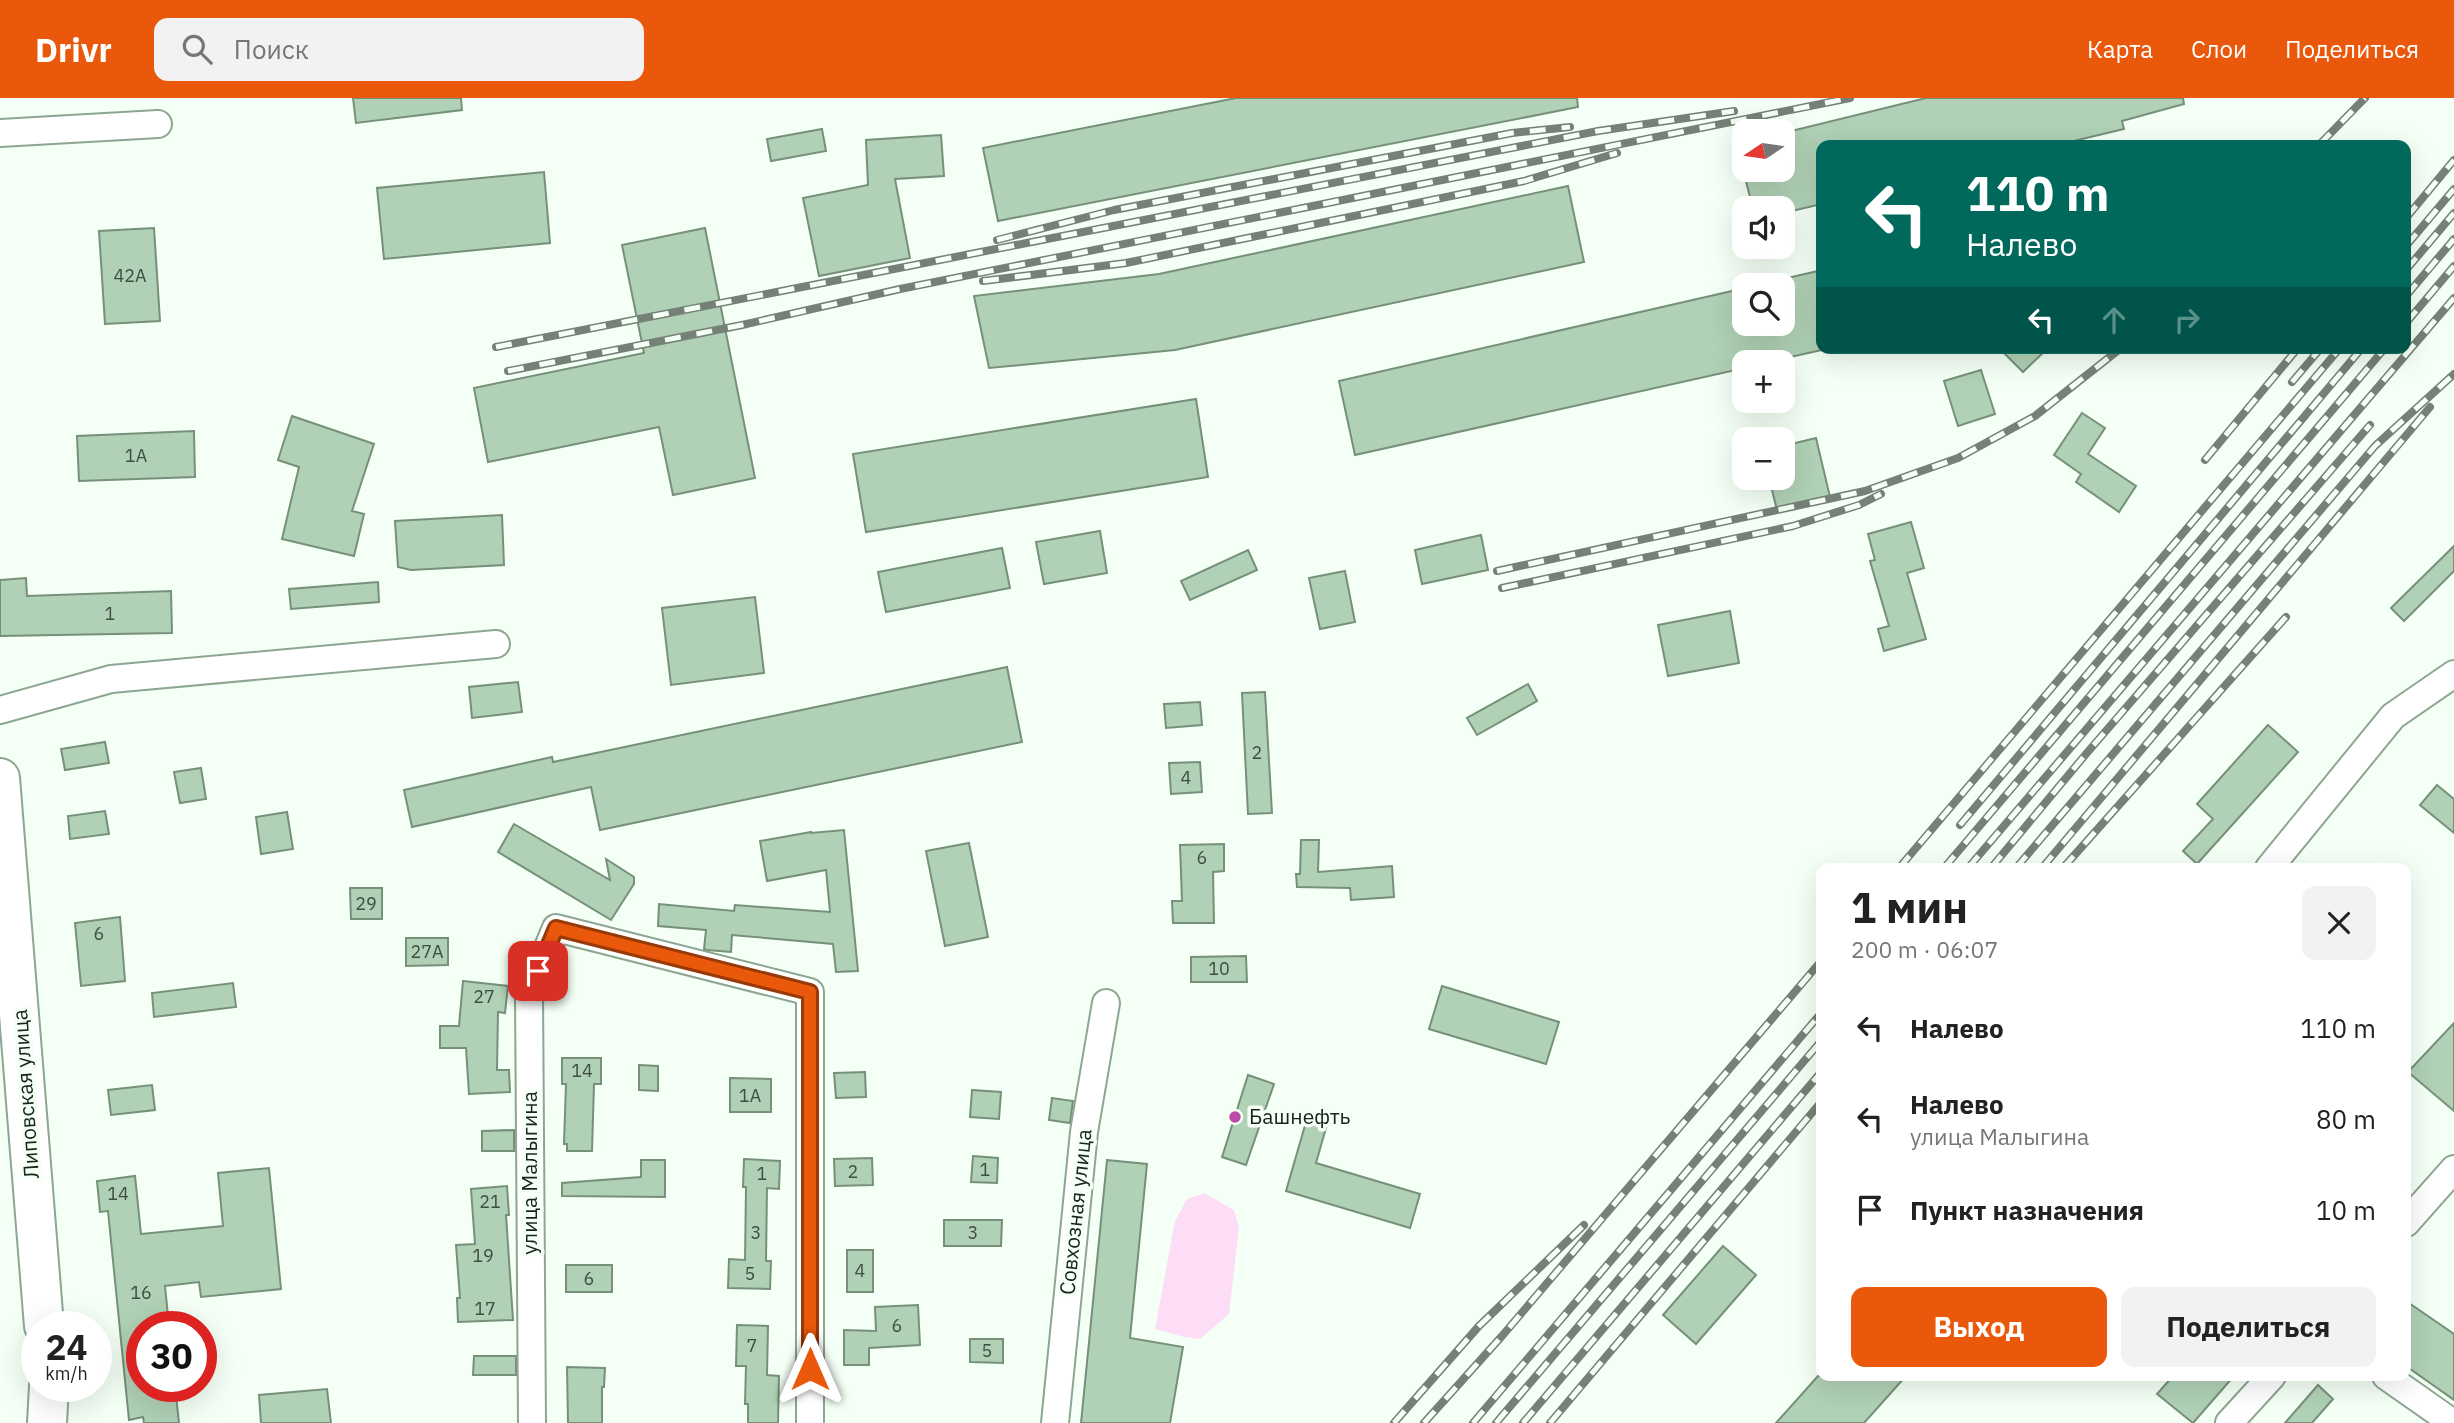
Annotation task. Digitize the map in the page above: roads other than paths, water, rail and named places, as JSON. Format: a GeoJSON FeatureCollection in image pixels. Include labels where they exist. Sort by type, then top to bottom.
{"type":"FeatureCollection","features":[{"type":"Feature","properties":{"kind":"main road","name":"Липовская улица"},"geometry":{"type":"LineString","coordinates":[[0,778],[43,1311]]}},
{"type":"Feature","properties":{"kind":"street"},"geometry":{"type":"LineString","coordinates":[[0,133],[158,124]]}},
{"type":"Feature","properties":{"kind":"street"},"geometry":{"type":"LineString","coordinates":[[0,710],[111,679],[496,643]]}},
{"type":"Feature","properties":{"kind":"street"},"geometry":{"type":"LineString","coordinates":[[2273,863],[2393,716],[2454,674]]}},
{"type":"Feature","properties":{"kind":"street","name":"улица Малыгина"},"geometry":{"type":"LineString","coordinates":[[532,1423],[529,993],[556,928],[810,992],[810,1423]]}},
{"type":"Feature","properties":{"kind":"street","name":"Совхозная улица"},"geometry":{"type":"LineString","coordinates":[[1055,1423],[1084,1132],[1106,1003]]}},
{"type":"Feature","properties":{"kind":"street"},"geometry":{"type":"LineString","coordinates":[[2411,1217],[2454,1169]]}},
{"type":"Feature","properties":{"kind":"street"},"geometry":{"type":"LineString","coordinates":[[2229,1423],[2267,1381]]}},
{"type":"Feature","properties":{"kind":"street"},"geometry":{"type":"LineString","coordinates":[[2393,1381],[2453,1423]]}},
{"type":"Feature","properties":{"kind":"railway"},"geometry":{"type":"LineString","coordinates":[[508,371],[742,325],[900,289],[1850,98]]}},
{"type":"Feature","properties":{"kind":"railway"},"geometry":{"type":"LineString","coordinates":[[2324,140],[2365,98]]}},
{"type":"Feature","properties":{"kind":"railway"},"geometry":{"type":"LineString","coordinates":[[496,347],[1598,131],[1734,111]]}},
{"type":"Feature","properties":{"kind":"railway"},"geometry":{"type":"LineString","coordinates":[[997,240],[1114,210],[1512,133],[1570,127]]}},
{"type":"Feature","properties":{"kind":"railway"},"geometry":{"type":"LineString","coordinates":[[983,281],[1126,263],[1524,181],[1617,153]]}},
{"type":"Feature","properties":{"kind":"railway"},"geometry":{"type":"LineString","coordinates":[[2411,212],[2454,160]]}},
{"type":"Feature","properties":{"kind":"railway"},"geometry":{"type":"LineString","coordinates":[[2411,240],[2454,189]]}},
{"type":"Feature","properties":{"kind":"railway"},"geometry":{"type":"LineString","coordinates":[[2411,264],[2454,213]]}},
{"type":"Feature","properties":{"kind":"railway"},"geometry":{"type":"LineString","coordinates":[[2411,290],[2454,239]]}},
{"type":"Feature","properties":{"kind":"railway"},"geometry":{"type":"LineString","coordinates":[[2411,317],[2454,266]]}},
{"type":"Feature","properties":{"kind":"railway"},"geometry":{"type":"LineString","coordinates":[[2411,348],[2454,298]]}},
{"type":"Feature","properties":{"kind":"railway"},"geometry":{"type":"LineString","coordinates":[[1497,571],[1865,491],[1958,458],[2035,416],[2113,354]]}},
{"type":"Feature","properties":{"kind":"railway"},"geometry":{"type":"LineString","coordinates":[[2205,460],[2293,354]]}},
{"type":"Feature","properties":{"kind":"railway"},"geometry":{"type":"LineString","coordinates":[[2292,382],[2316,354]]}},
{"type":"Feature","properties":{"kind":"railway"},"geometry":{"type":"LineString","coordinates":[[1903,863],[2335,354]]}},
{"type":"Feature","properties":{"kind":"railway"},"geometry":{"type":"LineString","coordinates":[[1960,825],[2357,354]]}},
{"type":"Feature","properties":{"kind":"railway"},"geometry":{"type":"LineString","coordinates":[[1948,863],[2380,354]]}},
{"type":"Feature","properties":{"kind":"railway"},"geometry":{"type":"LineString","coordinates":[[1972,863],[2406,354]]}},
{"type":"Feature","properties":{"kind":"railway"},"geometry":{"type":"LineString","coordinates":[[2020,863],[2375,446],[2454,374]]}},
{"type":"Feature","properties":{"kind":"railway"},"geometry":{"type":"LineString","coordinates":[[2046,863],[2430,407]]}},
{"type":"Feature","properties":{"kind":"railway"},"geometry":{"type":"LineString","coordinates":[[1995,863],[2370,425]]}},
{"type":"Feature","properties":{"kind":"railway"},"geometry":{"type":"LineString","coordinates":[[1502,588],[1793,526],[1859,505],[1881,494]]}},
{"type":"Feature","properties":{"kind":"railway"},"geometry":{"type":"LineString","coordinates":[[2067,863],[2286,617]]}},
{"type":"Feature","properties":{"kind":"railway"},"geometry":{"type":"LineString","coordinates":[[1424,1423],[1502,1336],[1816,967]]}},
{"type":"Feature","properties":{"kind":"railway"},"geometry":{"type":"LineString","coordinates":[[1473,1423],[1816,1019]]}},
{"type":"Feature","properties":{"kind":"railway"},"geometry":{"type":"LineString","coordinates":[[1496,1423],[1816,1047]]}},
{"type":"Feature","properties":{"kind":"railway"},"geometry":{"type":"LineString","coordinates":[[1523,1423],[1816,1078]]}},
{"type":"Feature","properties":{"kind":"railway"},"geometry":{"type":"LineString","coordinates":[[1550,1423],[1816,1108]]}},
{"type":"Feature","properties":{"kind":"railway"},"geometry":{"type":"LineString","coordinates":[[1394,1423],[1479,1326],[1584,1225]]}},
{"type":"Feature","properties":{"kind":"place","name":"Башнефть"},"geometry":{"type":"Point","coordinates":[1235,1117]}}]}
